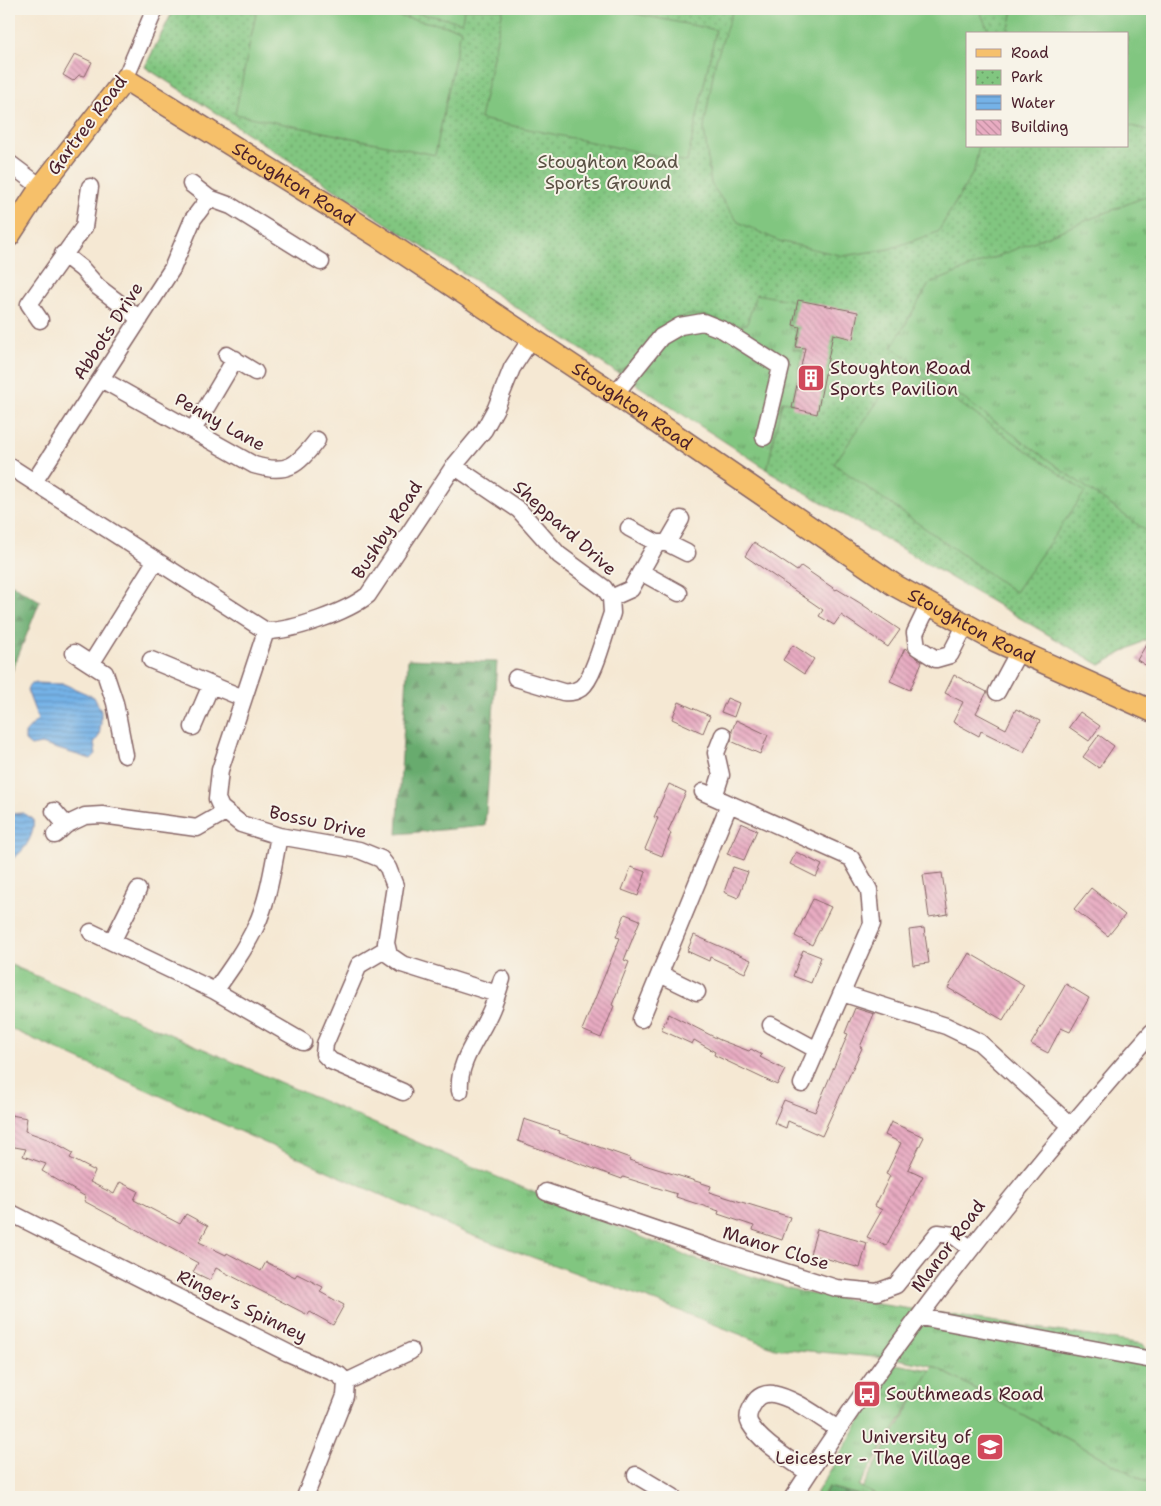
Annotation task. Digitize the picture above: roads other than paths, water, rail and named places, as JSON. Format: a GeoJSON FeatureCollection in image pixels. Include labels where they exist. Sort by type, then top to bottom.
{"type":"FeatureCollection","features":[{"type":"Feature","properties":{"kind":"main road","name":"Gartree Road"},"geometry":{"type":"LineString","coordinates":[[9,236],[41,187],[124,80]]}},
{"type":"Feature","properties":{"kind":"main road","name":"Stoughton Road"},"geometry":{"type":"LineString","coordinates":[[124,80],[376,235],[615,394],[896,586],[1019,651],[1152,710]]}},
{"type":"Feature","properties":{"kind":"street","name":"Gartree Road"},"geometry":{"type":"LineString","coordinates":[[124,80],[155,9]]}},
{"type":"Feature","properties":{"kind":"street"},"geometry":{"type":"LineString","coordinates":[[9,163],[41,187]]}},
{"type":"Feature","properties":{"kind":"street"},"geometry":{"type":"LineString","coordinates":[[191,184],[208,198],[231,206],[321,262]]}},
{"type":"Feature","properties":{"kind":"street"},"geometry":{"type":"LineString","coordinates":[[40,320],[29,304],[84,227],[90,187]]}},
{"type":"Feature","properties":{"kind":"street","name":"Abbots Drive"},"geometry":{"type":"LineString","coordinates":[[34,482],[172,269],[193,220],[208,198]]}},
{"type":"Feature","properties":{"kind":"street"},"geometry":{"type":"LineString","coordinates":[[59,260],[82,269],[98,287],[140,318]]}},
{"type":"Feature","properties":{"kind":"street"},"geometry":{"type":"LineString","coordinates":[[615,394],[661,337],[680,326],[703,322],[723,330],[781,367],[764,437]]}},
{"type":"Feature","properties":{"kind":"street","name":"Bushby Road"},"geometry":{"type":"LineString","coordinates":[[266,631],[281,631],[301,626],[354,605],[368,595],[454,466],[490,420],[512,368],[531,338]]}},
{"type":"Feature","properties":{"kind":"street"},"geometry":{"type":"LineString","coordinates":[[193,430],[230,356],[255,372]]}},
{"type":"Feature","properties":{"kind":"street","name":"Penny Lane"},"geometry":{"type":"LineString","coordinates":[[101,379],[254,465],[277,470],[290,467],[302,460],[317,440]]}},
{"type":"Feature","properties":{"kind":"street"},"geometry":{"type":"LineString","coordinates":[[9,466],[266,631],[216,785],[217,799],[225,812],[197,828],[94,815],[76,819],[60,830],[54,811]]}},
{"type":"Feature","properties":{"kind":"street","name":"Sheppard Drive"},"geometry":{"type":"LineString","coordinates":[[454,466],[520,510],[559,555],[597,581],[611,598],[610,619],[590,676],[581,688],[570,693],[563,692],[516,678]]}},
{"type":"Feature","properties":{"kind":"street"},"geometry":{"type":"LineString","coordinates":[[611,598],[631,590],[641,572],[681,519]]}},
{"type":"Feature","properties":{"kind":"street"},"geometry":{"type":"LineString","coordinates":[[629,528],[687,553]]}},
{"type":"Feature","properties":{"kind":"street"},"geometry":{"type":"LineString","coordinates":[[94,665],[156,560]]}},
{"type":"Feature","properties":{"kind":"street"},"geometry":{"type":"LineString","coordinates":[[641,572],[679,593]]}},
{"type":"Feature","properties":{"kind":"street"},"geometry":{"type":"LineString","coordinates":[[929,604],[916,633],[917,648],[925,654],[936,659],[950,655],[966,624]]}},
{"type":"Feature","properties":{"kind":"street"},"geometry":{"type":"LineString","coordinates":[[998,692],[1019,651]]}},
{"type":"Feature","properties":{"kind":"street"},"geometry":{"type":"LineString","coordinates":[[74,653],[105,673],[115,703],[125,755]]}},
{"type":"Feature","properties":{"kind":"street"},"geometry":{"type":"LineString","coordinates":[[150,660],[243,698]]}},
{"type":"Feature","properties":{"kind":"street"},"geometry":{"type":"LineString","coordinates":[[193,727],[211,685]]}},
{"type":"Feature","properties":{"kind":"street"},"geometry":{"type":"LineString","coordinates":[[723,735],[716,753],[721,775],[708,794],[851,858],[869,890],[872,924],[802,1084]]}},
{"type":"Feature","properties":{"kind":"street"},"geometry":{"type":"LineString","coordinates":[[641,1019],[729,805]]}},
{"type":"Feature","properties":{"kind":"street","name":"Bossu Drive"},"geometry":{"type":"LineString","coordinates":[[225,812],[241,824],[279,836],[359,850],[381,859],[388,868],[395,886],[386,949]]}},
{"type":"Feature","properties":{"kind":"street"},"geometry":{"type":"LineString","coordinates":[[216,991],[238,959],[257,924],[267,894],[279,836]]}},
{"type":"Feature","properties":{"kind":"street"},"geometry":{"type":"LineString","coordinates":[[112,942],[138,890]]}},
{"type":"Feature","properties":{"kind":"street"},"geometry":{"type":"LineString","coordinates":[[91,932],[216,991],[303,1042]]}},
{"type":"Feature","properties":{"kind":"street"},"geometry":{"type":"LineString","coordinates":[[403,1092],[331,1061],[324,1054],[325,1044],[359,965],[386,949],[389,955],[402,964],[500,986],[492,1009],[459,1077],[460,1091]]}},
{"type":"Feature","properties":{"kind":"street"},"geometry":{"type":"LineString","coordinates":[[660,974],[697,992]]}},
{"type":"Feature","properties":{"kind":"street"},"geometry":{"type":"LineString","coordinates":[[842,993],[946,1026],[979,1042],[1071,1126]]}},
{"type":"Feature","properties":{"kind":"street"},"geometry":{"type":"LineString","coordinates":[[771,1025],[817,1050]]}},
{"type":"Feature","properties":{"kind":"street","name":"Manor Road"},"geometry":{"type":"LineString","coordinates":[[793,1497],[837,1428],[1013,1194],[1152,1032]]}},
{"type":"Feature","properties":{"kind":"street","name":"Manor Close"},"geometry":{"type":"LineString","coordinates":[[546,1192],[716,1250],[836,1288],[877,1292],[896,1285],[938,1234],[953,1235],[972,1249]]}},
{"type":"Feature","properties":{"kind":"street","name":"Ringer's Spinney"},"geometry":{"type":"LineString","coordinates":[[9,1212],[288,1353],[339,1375],[346,1382]]}},
{"type":"Feature","properties":{"kind":"street"},"geometry":{"type":"LineString","coordinates":[[920,1317],[1148,1359],[1152,1373]]}},
{"type":"Feature","properties":{"kind":"street"},"geometry":{"type":"LineString","coordinates":[[305,1497],[345,1396],[346,1382],[411,1351]]}},
{"type":"Feature","properties":{"kind":"street"},"geometry":{"type":"LineString","coordinates":[[808,1473],[758,1434],[749,1423],[749,1411],[756,1399],[763,1394],[772,1394],[784,1398],[837,1428]]}},
{"type":"Feature","properties":{"kind":"street"},"geometry":{"type":"LineString","coordinates":[[636,1475],[673,1497]]}},
{"type":"Feature","properties":{"kind":"water"},"geometry":{"type":"Polygon","coordinates":[[[30,684],[64,684],[94,697],[101,711],[101,723],[99,736],[94,743],[96,754],[91,759],[41,744],[31,746],[25,741],[25,733],[38,719],[27,690],[30,684]]]}},
{"type":"Feature","properties":{"kind":"water"},"geometry":{"type":"Polygon","coordinates":[[[23,813],[33,819],[32,831],[24,849],[9,860],[9,814],[23,813]]]}},
{"type":"Feature","properties":{"kind":"place","name":"Stoughton Road Sports Pavilion"},"geometry":{"type":"Point","coordinates":[811,378]}},
{"type":"Feature","properties":{"kind":"place","name":"Southmeads Road"},"geometry":{"type":"Point","coordinates":[867,1394]}},
{"type":"Feature","properties":{"kind":"place","name":"University of Leicester - The Village"},"geometry":{"type":"Point","coordinates":[990,1447]}},
{"type":"Feature","properties":{"kind":"park label","name":"Stoughton Road Sports Ground"},"geometry":{"type":"Point","coordinates":[608,172]}}]}
